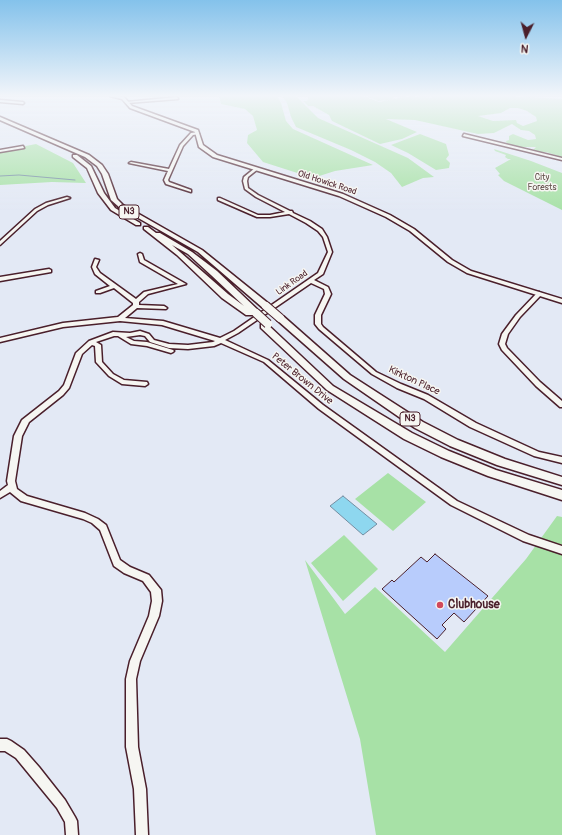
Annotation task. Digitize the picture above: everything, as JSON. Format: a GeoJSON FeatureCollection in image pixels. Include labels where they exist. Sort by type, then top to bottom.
{"type":"FeatureCollection","features":[{"type":"Feature","properties":{"kind":"highway","name":"N3"},"geometry":{"type":"LineString","coordinates":[[26,135],[78,157],[89,167],[101,193],[113,209],[146,228],[179,254],[225,296],[254,314],[330,388],[408,436],[445,454],[492,473],[562,494]]}},
{"type":"Feature","properties":{"kind":"highway","name":"N3"},"geometry":{"type":"LineString","coordinates":[[39,135],[88,156],[99,165],[105,174],[114,200],[121,206],[200,250],[347,377],[418,425],[454,443],[501,462],[562,481]]}},
{"type":"Feature","properties":{"kind":"main road","name":"Old Howick Road"},"geometry":{"type":"LineString","coordinates":[[198,135],[201,146],[211,154],[348,197],[394,219],[412,230],[450,261],[464,270],[562,301]]}},
{"type":"Feature","properties":{"kind":"street"},"geometry":{"type":"LineString","coordinates":[[190,191],[166,182],[182,144],[191,135]]}},
{"type":"Feature","properties":{"kind":"street"},"geometry":{"type":"LineString","coordinates":[[464,135],[562,159]]}},
{"type":"Feature","properties":{"kind":"street"},"geometry":{"type":"LineString","coordinates":[[0,151],[23,147]]}},
{"type":"Feature","properties":{"kind":"street"},"geometry":{"type":"LineString","coordinates":[[131,163],[170,170]]}},
{"type":"Feature","properties":{"kind":"street","name":"Link Road"},"geometry":{"type":"LineString","coordinates":[[214,344],[222,341],[312,282],[320,274],[329,257],[330,252],[327,241],[320,230],[291,212],[257,196],[246,188],[246,177],[256,169]]}},
{"type":"Feature","properties":{"kind":"street"},"geometry":{"type":"LineString","coordinates":[[0,244],[41,207],[68,198]]}},
{"type":"Feature","properties":{"kind":"street"},"geometry":{"type":"LineString","coordinates":[[219,199],[257,216],[270,216],[291,212]]}},
{"type":"Feature","properties":{"kind":"street"},"geometry":{"type":"LineString","coordinates":[[120,319],[146,293],[179,287],[183,284],[142,261],[140,254]]}},
{"type":"Feature","properties":{"kind":"street"},"geometry":{"type":"LineString","coordinates":[[97,260],[94,267],[96,272],[136,304],[164,308]]}},
{"type":"Feature","properties":{"kind":"street"},"geometry":{"type":"LineString","coordinates":[[0,279],[50,272]]}},
{"type":"Feature","properties":{"kind":"street","name":"Kirkton Place"},"geometry":{"type":"LineString","coordinates":[[312,282],[326,288],[328,294],[318,315],[318,324],[374,373],[399,386],[426,397],[472,425],[537,454],[562,460]]}},
{"type":"Feature","properties":{"kind":"street"},"geometry":{"type":"LineString","coordinates":[[98,292],[114,286]]}},
{"type":"Feature","properties":{"kind":"street"},"geometry":{"type":"LineString","coordinates":[[539,294],[518,316],[505,334],[502,344],[504,349],[528,374],[562,405]]}},
{"type":"Feature","properties":{"kind":"street","name":"Peter Brown Drive"},"geometry":{"type":"LineString","coordinates":[[0,340],[63,325],[120,319],[163,323],[222,341],[266,361],[327,412],[454,503],[526,538],[562,550]]}},
{"type":"Feature","properties":{"kind":"street"},"geometry":{"type":"LineString","coordinates":[[195,346],[200,339],[197,333]]}},
{"type":"Feature","properties":{"kind":"street"},"geometry":{"type":"LineString","coordinates":[[117,334],[133,344],[147,344],[176,351],[203,350],[214,344]]}},
{"type":"Feature","properties":{"kind":"street"},"geometry":{"type":"LineString","coordinates":[[142,835],[140,789],[132,747],[130,706],[131,679],[135,660],[154,616],[157,601],[156,590],[146,578],[127,570],[117,563],[103,528],[95,521],[85,516],[24,499],[14,491],[12,486],[13,465],[21,428],[33,413],[61,393],[68,386],[78,353],[91,342],[106,335],[143,334],[152,341],[169,346],[214,344]]}},
{"type":"Feature","properties":{"kind":"street"},"geometry":{"type":"LineString","coordinates":[[91,342],[98,345],[99,362],[111,375],[122,382],[145,384]]}},
{"type":"Feature","properties":{"kind":"street"},"geometry":{"type":"LineString","coordinates":[[0,495],[12,486]]}},
{"type":"Feature","properties":{"kind":"street"},"geometry":{"type":"LineString","coordinates":[[0,745],[7,745],[20,754],[35,771],[61,804],[71,821],[72,835]]}},
{"type":"Feature","properties":{"kind":"green space"},"geometry":{"type":"Polygon","coordinates":[[[248,135],[306,135],[373,165],[335,171],[313,178],[263,162],[247,143],[248,135]]]}},
{"type":"Feature","properties":{"kind":"green space"},"geometry":{"type":"Polygon","coordinates":[[[315,135],[356,135],[408,158],[434,177],[423,178],[402,187],[391,173],[375,162],[315,135]]]}},
{"type":"Feature","properties":{"kind":"green space"},"geometry":{"type":"Polygon","coordinates":[[[361,135],[411,135],[402,139],[380,144],[361,135]]]}},
{"type":"Feature","properties":{"kind":"green space"},"geometry":{"type":"Polygon","coordinates":[[[417,135],[423,135],[446,144],[449,155],[446,159],[450,163],[449,168],[436,170],[408,153],[391,145],[417,135]]]}},
{"type":"Feature","properties":{"kind":"green space"},"geometry":{"type":"Polygon","coordinates":[[[511,135],[515,135],[528,140],[536,139],[535,135],[562,135],[562,157],[546,152],[535,152],[533,150],[536,147],[518,147],[507,144],[506,141],[509,140],[509,136],[511,135]]]}},
{"type":"Feature","properties":{"kind":"green space"},"geometry":{"type":"Polygon","coordinates":[[[36,144],[73,163],[86,183],[52,182],[0,185],[0,151],[36,144]]]}},
{"type":"Feature","properties":{"kind":"green space","name":"City Forests"},"geometry":{"type":"Polygon","coordinates":[[[494,149],[562,173],[562,210],[504,181],[498,175],[500,174],[495,168],[511,159],[508,159],[505,157],[506,155],[495,151],[494,149]]]}},
{"type":"Feature","properties":{"kind":"green space"},"geometry":{"type":"Polygon","coordinates":[[[388,473],[426,502],[393,531],[355,499],[388,473]]]}},
{"type":"Feature","properties":{"kind":"green space"},"geometry":{"type":"Polygon","coordinates":[[[557,516],[562,517],[562,835],[376,835],[360,739],[305,560],[345,614],[375,587],[445,652],[526,559],[557,516]]]}},
{"type":"Feature","properties":{"kind":"green space"},"geometry":{"type":"Polygon","coordinates":[[[344,535],[378,569],[343,601],[311,563],[344,535]]]}},
{"type":"Feature","properties":{"kind":"water"},"geometry":{"type":"Polygon","coordinates":[[[343,496],[377,524],[363,535],[330,506],[343,496]]]}},
{"type":"Feature","properties":{"kind":"building","name":"Clubhouse"},"geometry":{"type":"Polygon","coordinates":[[[435,554],[488,596],[464,622],[454,613],[442,625],[446,629],[437,639],[382,589],[392,580],[394,582],[421,557],[427,562],[435,554]]]}},
{"type":"Feature","properties":{"kind":"waterway"},"geometry":{"type":"LineString","coordinates":[[0,176],[19,175],[75,180]]}},
{"type":"Feature","properties":{"kind":"place","name":"Clubhouse"},"geometry":{"type":"Point","coordinates":[440,605]}}]}
